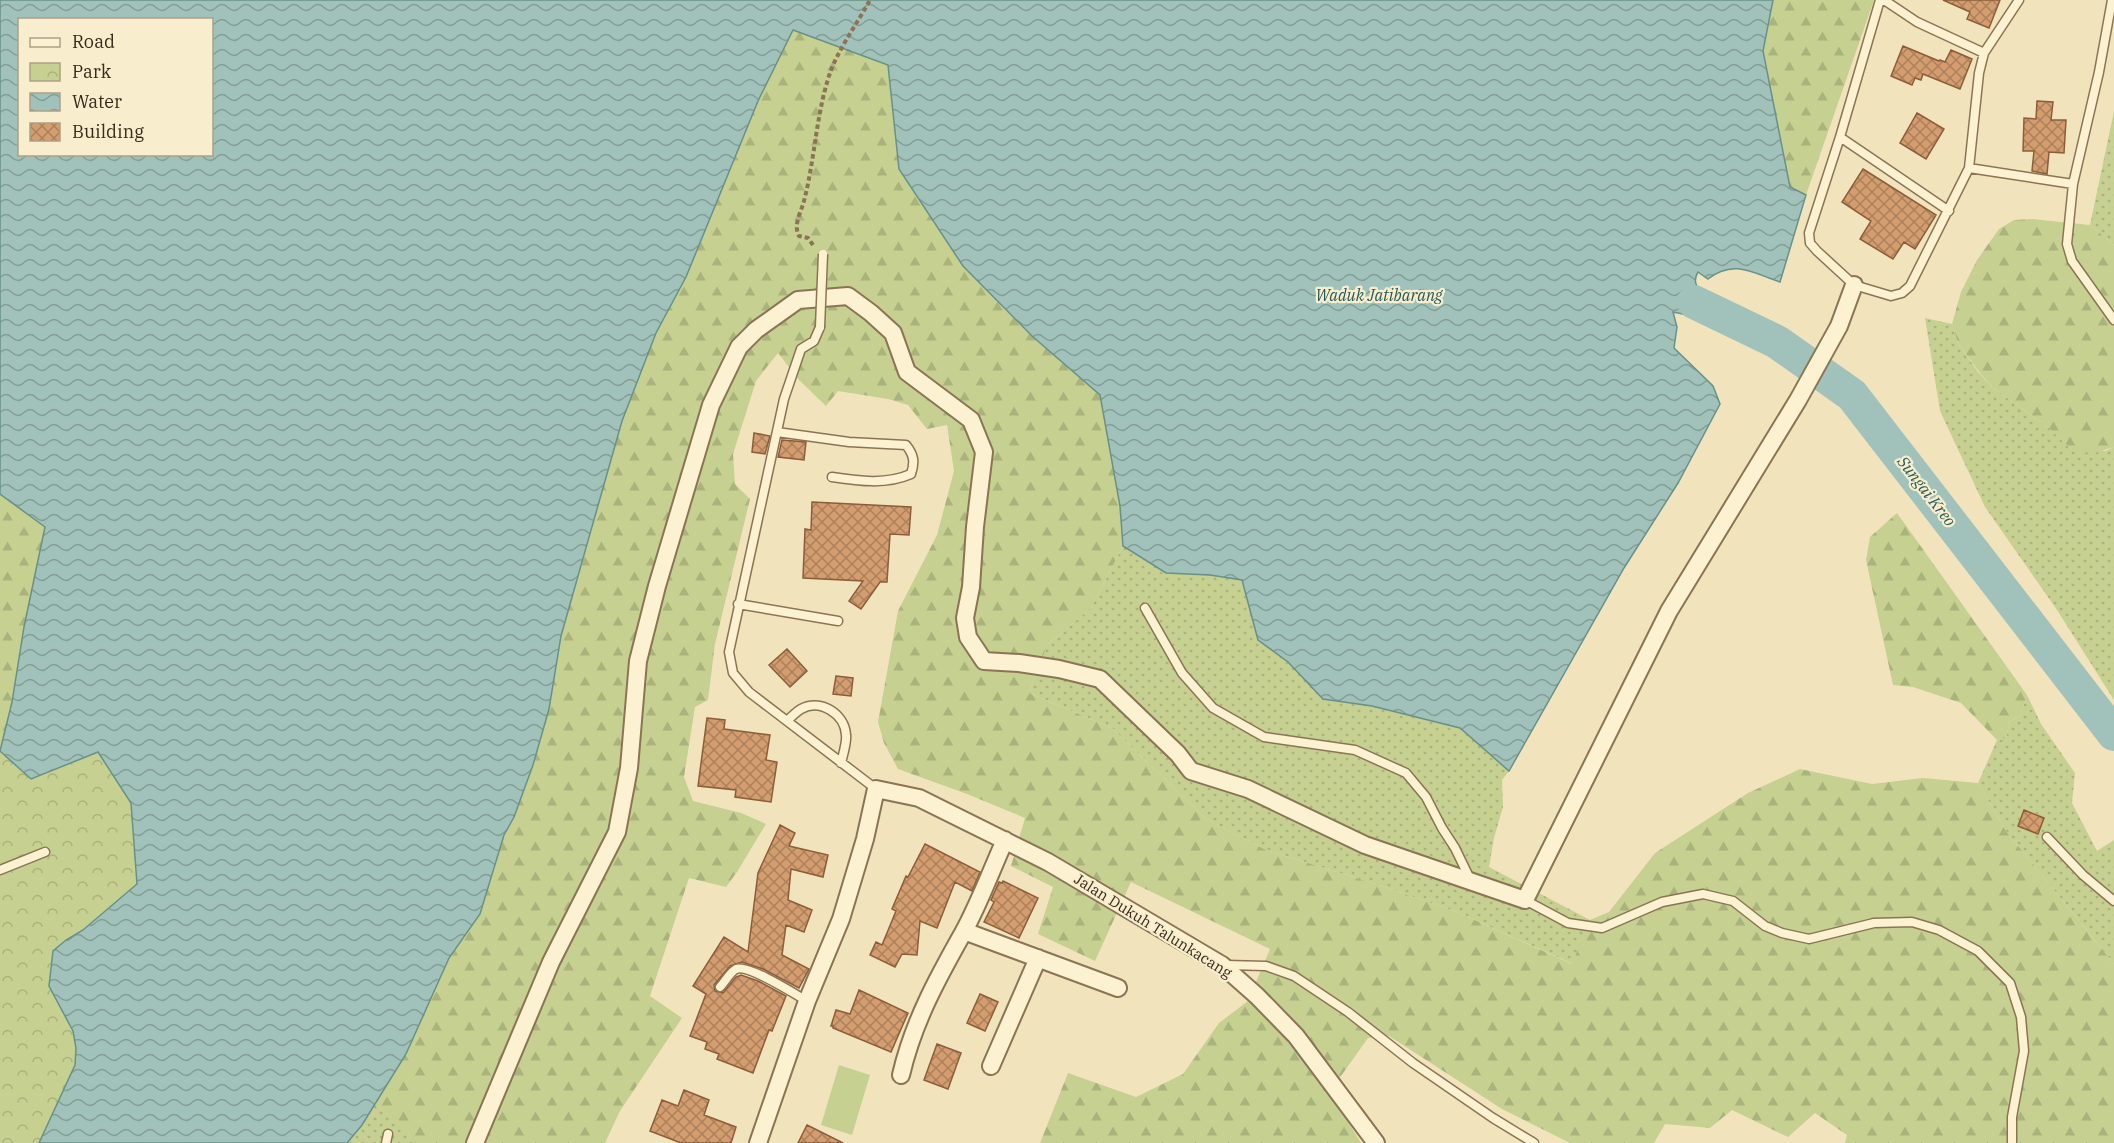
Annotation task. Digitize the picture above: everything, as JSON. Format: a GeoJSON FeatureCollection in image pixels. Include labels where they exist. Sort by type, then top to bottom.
{"type":"FeatureCollection","features":[{"type":"Feature","properties":{"kind":"street"},"geometry":{"type":"LineString","coordinates":[[475,1143],[551,962],[617,832],[629,768],[638,661],[657,586],[711,405],[739,347],[756,330],[798,300],[848,296],[872,313],[893,333],[907,372],[971,420],[984,452],[971,587],[965,618],[968,637],[984,661],[1029,664],[1100,679],[1178,754],[1191,771],[1248,789],[1365,845],[1471,882],[1527,898],[1669,610],[1798,400],[1839,326],[1854,285]]}},
{"type":"Feature","properties":{"kind":"street"},"geometry":{"type":"LineString","coordinates":[[758,1143],[807,1001],[841,919],[865,838],[876,789]]}},
{"type":"Feature","properties":{"kind":"street","name":"Jalan Dukuh Talunkacang"},"geometry":{"type":"LineString","coordinates":[[876,789],[919,798],[1005,840],[1048,862],[1222,965],[1257,996],[1296,1036],[1376,1143]]}},
{"type":"Feature","properties":{"kind":"street"},"geometry":{"type":"LineString","coordinates":[[901,1075],[906,1052],[921,1011],[964,931],[1005,840]]}},
{"type":"Feature","properties":{"kind":"street"},"geometry":{"type":"LineString","coordinates":[[964,931],[1118,988]]}},
{"type":"Feature","properties":{"kind":"street"},"geometry":{"type":"LineString","coordinates":[[991,1066],[1038,958]]}},
{"type":"Feature","properties":{"kind":"lane"},"geometry":{"type":"LineString","coordinates":[[1984,53],[1917,22],[1882,0],[1809,233],[1810,243],[1854,285],[1891,296],[1902,293],[1910,286],[1970,168],[1979,73],[1984,53],[2019,0]]}},
{"type":"Feature","properties":{"kind":"lane"},"geometry":{"type":"LineString","coordinates":[[2112,0],[2099,72],[2073,184],[2067,244],[2072,261],[2114,320]]}},
{"type":"Feature","properties":{"kind":"lane"},"geometry":{"type":"LineString","coordinates":[[1840,137],[1948,211]]}},
{"type":"Feature","properties":{"kind":"lane"},"geometry":{"type":"LineString","coordinates":[[1970,168],[2073,184]]}},
{"type":"Feature","properties":{"kind":"lane"},"geometry":{"type":"LineString","coordinates":[[823,254],[820,327],[814,341],[801,350],[784,399],[729,652],[733,673],[749,692],[876,789]]}},
{"type":"Feature","properties":{"kind":"lane"},"geometry":{"type":"LineString","coordinates":[[777,432],[849,442],[906,445],[912,453],[914,465],[910,474],[899,479],[870,481],[832,477]]}},
{"type":"Feature","properties":{"kind":"lane"},"geometry":{"type":"LineString","coordinates":[[738,604],[838,621]]}},
{"type":"Feature","properties":{"kind":"lane"},"geometry":{"type":"LineString","coordinates":[[1145,608],[1182,673],[1213,708],[1264,737],[1355,750],[1406,773],[1426,797],[1471,882]]}},
{"type":"Feature","properties":{"kind":"lane"},"geometry":{"type":"LineString","coordinates":[[787,721],[803,707],[830,708],[843,724],[846,735],[841,763]]}},
{"type":"Feature","properties":{"kind":"lane"},"geometry":{"type":"LineString","coordinates":[[2047,837],[2083,875],[2114,901]]}},
{"type":"Feature","properties":{"kind":"lane"},"geometry":{"type":"LineString","coordinates":[[0,870],[45,852]]}},
{"type":"Feature","properties":{"kind":"lane"},"geometry":{"type":"LineString","coordinates":[[1527,898],[1568,923],[1602,928],[1662,903],[1703,894],[1733,901],[1765,926],[1809,939],[1874,923],[1912,922],[1939,930],[1978,951],[2010,983],[2021,1017],[2024,1051],[2012,1117],[2012,1143]]}},
{"type":"Feature","properties":{"kind":"lane"},"geometry":{"type":"LineString","coordinates":[[1222,965],[1266,966],[1294,975],[1348,1012],[1413,1063],[1534,1143]]}},
{"type":"Feature","properties":{"kind":"lane"},"geometry":{"type":"LineString","coordinates":[[720,987],[735,970],[742,968],[807,1001]]}},
{"type":"Feature","properties":{"kind":"path"},"geometry":{"type":"LineString","coordinates":[[823,254],[814,248],[813,242],[808,238],[799,236],[797,221],[810,176],[819,120],[832,68],[870,0]]}},
{"type":"Feature","properties":{"kind":"green space"},"geometry":{"type":"Polygon","coordinates":[[[1773,0],[1874,0],[1806,195],[1790,187],[1763,51],[1773,0]]]}},
{"type":"Feature","properties":{"kind":"green space"},"geometry":{"type":"Polygon","coordinates":[[[793,30],[888,65],[899,169],[963,266],[1032,336],[1100,395],[1120,506],[1123,546],[1091,608],[1048,644],[1029,693],[1112,728],[1206,819],[1266,850],[1457,912],[1572,964],[1590,920],[1609,912],[1655,853],[1748,793],[1800,769],[1872,784],[1923,778],[1978,783],[2006,831],[2114,964],[2114,1143],[1845,1143],[1847,1135],[1815,1113],[1788,1137],[1732,1110],[1710,1128],[1665,1124],[1654,1143],[1570,1143],[1502,1109],[1389,1036],[1368,1038],[1331,1094],[1361,1143],[1040,1143],[1068,1073],[1136,1097],[1183,1074],[1219,1023],[1248,1001],[1270,949],[1131,882],[1095,961],[1038,934],[1053,887],[1011,866],[1025,818],[898,769],[884,743],[878,722],[898,611],[937,535],[954,471],[947,425],[927,429],[908,405],[888,399],[838,391],[826,406],[799,380],[778,353],[756,381],[733,454],[735,484],[750,499],[715,644],[708,700],[695,707],[684,777],[693,801],[741,813],[766,824],[726,887],[689,878],[650,996],[682,1018],[620,1111],[605,1143],[421,1143],[375,1104],[406,1054],[449,958],[480,914],[504,835],[514,817],[533,765],[549,709],[561,636],[610,459],[628,404],[656,333],[686,277],[758,101],[793,30]]]}},
{"type":"Feature","properties":{"kind":"green space"},"geometry":{"type":"Polygon","coordinates":[[[2114,111],[2114,245],[2090,225],[2114,111]]]}},
{"type":"Feature","properties":{"kind":"green space"},"geometry":{"type":"Polygon","coordinates":[[[2032,219],[2090,225],[2114,245],[2114,447],[2089,455],[2072,450],[2049,428],[1992,387],[1958,343],[1952,324],[1961,292],[1977,260],[1999,229],[2014,220],[2032,219]]]}},
{"type":"Feature","properties":{"kind":"green space"},"geometry":{"type":"Polygon","coordinates":[[[1925,318],[1952,324],[1958,343],[1978,372],[1992,387],[2049,428],[2072,450],[2106,451],[2114,447],[2114,700],[2057,610],[1985,507],[1940,411],[1925,318]]]}},
{"type":"Feature","properties":{"kind":"green space"},"geometry":{"type":"Polygon","coordinates":[[[0,494],[45,527],[24,627],[12,702],[0,749],[0,494]]]}},
{"type":"Feature","properties":{"kind":"green space"},"geometry":{"type":"Polygon","coordinates":[[[1897,513],[2027,695],[2020,716],[2010,721],[2006,738],[1997,740],[1961,703],[1913,687],[1893,685],[1866,560],[1870,537],[1897,513]]]}},
{"type":"Feature","properties":{"kind":"green space"},"geometry":{"type":"Polygon","coordinates":[[[1123,546],[1166,573],[1210,575],[1242,580],[1258,640],[1288,662],[1323,699],[1372,706],[1460,728],[1509,771],[1502,780],[1503,807],[1489,867],[1590,920],[1573,964],[1457,912],[1266,850],[1206,819],[1112,728],[1029,693],[1048,644],[1091,608],[1123,546]]]}},
{"type":"Feature","properties":{"kind":"green space"},"geometry":{"type":"Polygon","coordinates":[[[2027,695],[2041,724],[2075,773],[2072,803],[2097,851],[2114,840],[2114,964],[2006,831],[1978,783],[1997,740],[2006,738],[2010,721],[2020,716],[2027,695]]]}},
{"type":"Feature","properties":{"kind":"green space"},"geometry":{"type":"Polygon","coordinates":[[[0,751],[31,779],[98,752],[131,803],[137,885],[83,930],[66,940],[49,986],[73,1031],[76,1048],[75,1065],[39,1143],[0,1143],[0,751]]]}},
{"type":"Feature","properties":{"kind":"green space"},"geometry":{"type":"Polygon","coordinates":[[[839,1065],[870,1075],[852,1135],[821,1125],[839,1065]]]}},
{"type":"Feature","properties":{"kind":"green space"},"geometry":{"type":"Polygon","coordinates":[[[375,1104],[421,1142],[421,1143],[347,1143],[375,1104]]]}},
{"type":"Feature","properties":{"kind":"water","name":"Waduk Jatibarang"},"geometry":{"type":"Polygon","coordinates":[[[0,0],[1773,0],[1763,51],[1790,187],[1806,195],[1780,282],[1744,270],[1726,270],[1708,279],[1698,272],[1696,283],[1701,293],[1687,315],[1673,312],[1677,327],[1674,348],[1713,386],[1720,404],[1678,483],[1624,568],[1509,771],[1460,728],[1372,706],[1323,699],[1288,662],[1258,640],[1242,580],[1210,575],[1166,573],[1123,546],[1120,506],[1100,395],[1032,336],[963,266],[899,169],[888,65],[793,30],[758,101],[686,277],[656,333],[622,421],[561,636],[549,709],[533,765],[514,817],[504,835],[480,914],[449,958],[406,1054],[362,1125],[347,1143],[39,1143],[75,1065],[76,1048],[73,1031],[49,986],[53,951],[83,930],[137,884],[131,803],[98,752],[31,779],[0,751],[12,702],[24,627],[45,527],[0,494],[0,0]]]}},
{"type":"Feature","properties":{"kind":"building"},"geometry":{"type":"Polygon","coordinates":[[[1943,0],[2000,0],[1989,28],[1967,19],[1970,12],[1943,0]]]}},
{"type":"Feature","properties":{"kind":"building"},"geometry":{"type":"Polygon","coordinates":[[[1903,46],[1939,61],[1945,62],[1951,50],[1972,59],[1960,89],[1923,74],[1921,80],[1915,78],[1912,85],[1891,76],[1903,46]]]}},
{"type":"Feature","properties":{"kind":"building"},"geometry":{"type":"Polygon","coordinates":[[[2037,101],[2053,102],[2051,120],[2066,120],[2064,153],[2049,152],[2047,174],[2032,171],[2034,151],[2023,151],[2024,118],[2036,119],[2037,101]]]}},
{"type":"Feature","properties":{"kind":"building"},"geometry":{"type":"Polygon","coordinates":[[[1917,113],[1944,129],[1926,159],[1900,143],[1917,113]]]}},
{"type":"Feature","properties":{"kind":"building"},"geometry":{"type":"Polygon","coordinates":[[[1863,169],[1936,215],[1915,249],[1904,242],[1893,259],[1860,239],[1871,221],[1842,202],[1863,169]]]}},
{"type":"Feature","properties":{"kind":"building"},"geometry":{"type":"Polygon","coordinates":[[[754,433],[770,436],[765,454],[752,452],[754,433]]]}},
{"type":"Feature","properties":{"kind":"building"},"geometry":{"type":"Polygon","coordinates":[[[782,440],[806,442],[804,460],[778,457],[782,440]]]}},
{"type":"Feature","properties":{"kind":"building"},"geometry":{"type":"Polygon","coordinates":[[[812,502],[911,507],[909,535],[890,534],[887,582],[880,582],[861,609],[849,601],[863,581],[803,578],[805,529],[811,530],[812,502]]]}},
{"type":"Feature","properties":{"kind":"building"},"geometry":{"type":"Polygon","coordinates":[[[787,649],[807,671],[790,687],[769,665],[787,649]]]}},
{"type":"Feature","properties":{"kind":"building"},"geometry":{"type":"Polygon","coordinates":[[[836,676],[853,678],[851,696],[833,694],[836,676]]]}},
{"type":"Feature","properties":{"kind":"building"},"geometry":{"type":"Polygon","coordinates":[[[707,718],[725,720],[724,729],[770,735],[766,760],[777,762],[771,802],[735,797],[736,790],[698,786],[707,718]]]}},
{"type":"Feature","properties":{"kind":"building"},"geometry":{"type":"Polygon","coordinates":[[[2024,810],[2044,818],[2038,834],[2018,826],[2024,810]]]}},
{"type":"Feature","properties":{"kind":"building"},"geometry":{"type":"Polygon","coordinates":[[[780,825],[795,833],[789,846],[828,855],[823,877],[791,869],[788,900],[812,910],[804,932],[786,925],[782,955],[809,969],[799,988],[763,969],[742,962],[730,966],[714,985],[715,991],[723,993],[736,977],[741,975],[786,996],[772,1031],[769,1030],[753,1073],[717,1059],[719,1054],[705,1049],[707,1042],[690,1036],[706,994],[693,986],[724,937],[748,952],[758,873],[780,825]]]}},
{"type":"Feature","properties":{"kind":"building"},"geometry":{"type":"Polygon","coordinates":[[[925,844],[980,872],[972,891],[955,882],[937,928],[920,921],[917,955],[902,954],[895,967],[870,955],[876,942],[882,945],[896,911],[892,909],[906,876],[908,877],[925,844]]]}},
{"type":"Feature","properties":{"kind":"building"},"geometry":{"type":"Polygon","coordinates":[[[1003,881],[1038,898],[1019,938],[984,922],[994,902],[991,900],[999,882],[1003,881]]]}},
{"type":"Feature","properties":{"kind":"building"},"geometry":{"type":"Polygon","coordinates":[[[859,990],[908,1013],[891,1052],[831,1026],[836,1010],[850,1014],[859,990]]]}},
{"type":"Feature","properties":{"kind":"building"},"geometry":{"type":"Polygon","coordinates":[[[980,994],[998,1002],[985,1031],[967,1023],[980,994]]]}},
{"type":"Feature","properties":{"kind":"building"},"geometry":{"type":"Polygon","coordinates":[[[937,1044],[961,1053],[948,1089],[924,1080],[937,1044]]]}},
{"type":"Feature","properties":{"kind":"building"},"geometry":{"type":"Polygon","coordinates":[[[684,1090],[709,1100],[704,1115],[736,1127],[731,1143],[681,1143],[650,1131],[662,1100],[678,1106],[684,1090]]]}},
{"type":"Feature","properties":{"kind":"building"},"geometry":{"type":"Polygon","coordinates":[[[807,1125],[843,1143],[798,1143],[807,1125]]]}},
{"type":"Feature","properties":{"kind":"waterway","name":"Sungai Kreo"},"geometry":{"type":"LineString","coordinates":[[1694,302],[1777,342],[1852,395],[2114,734]]}}]}
